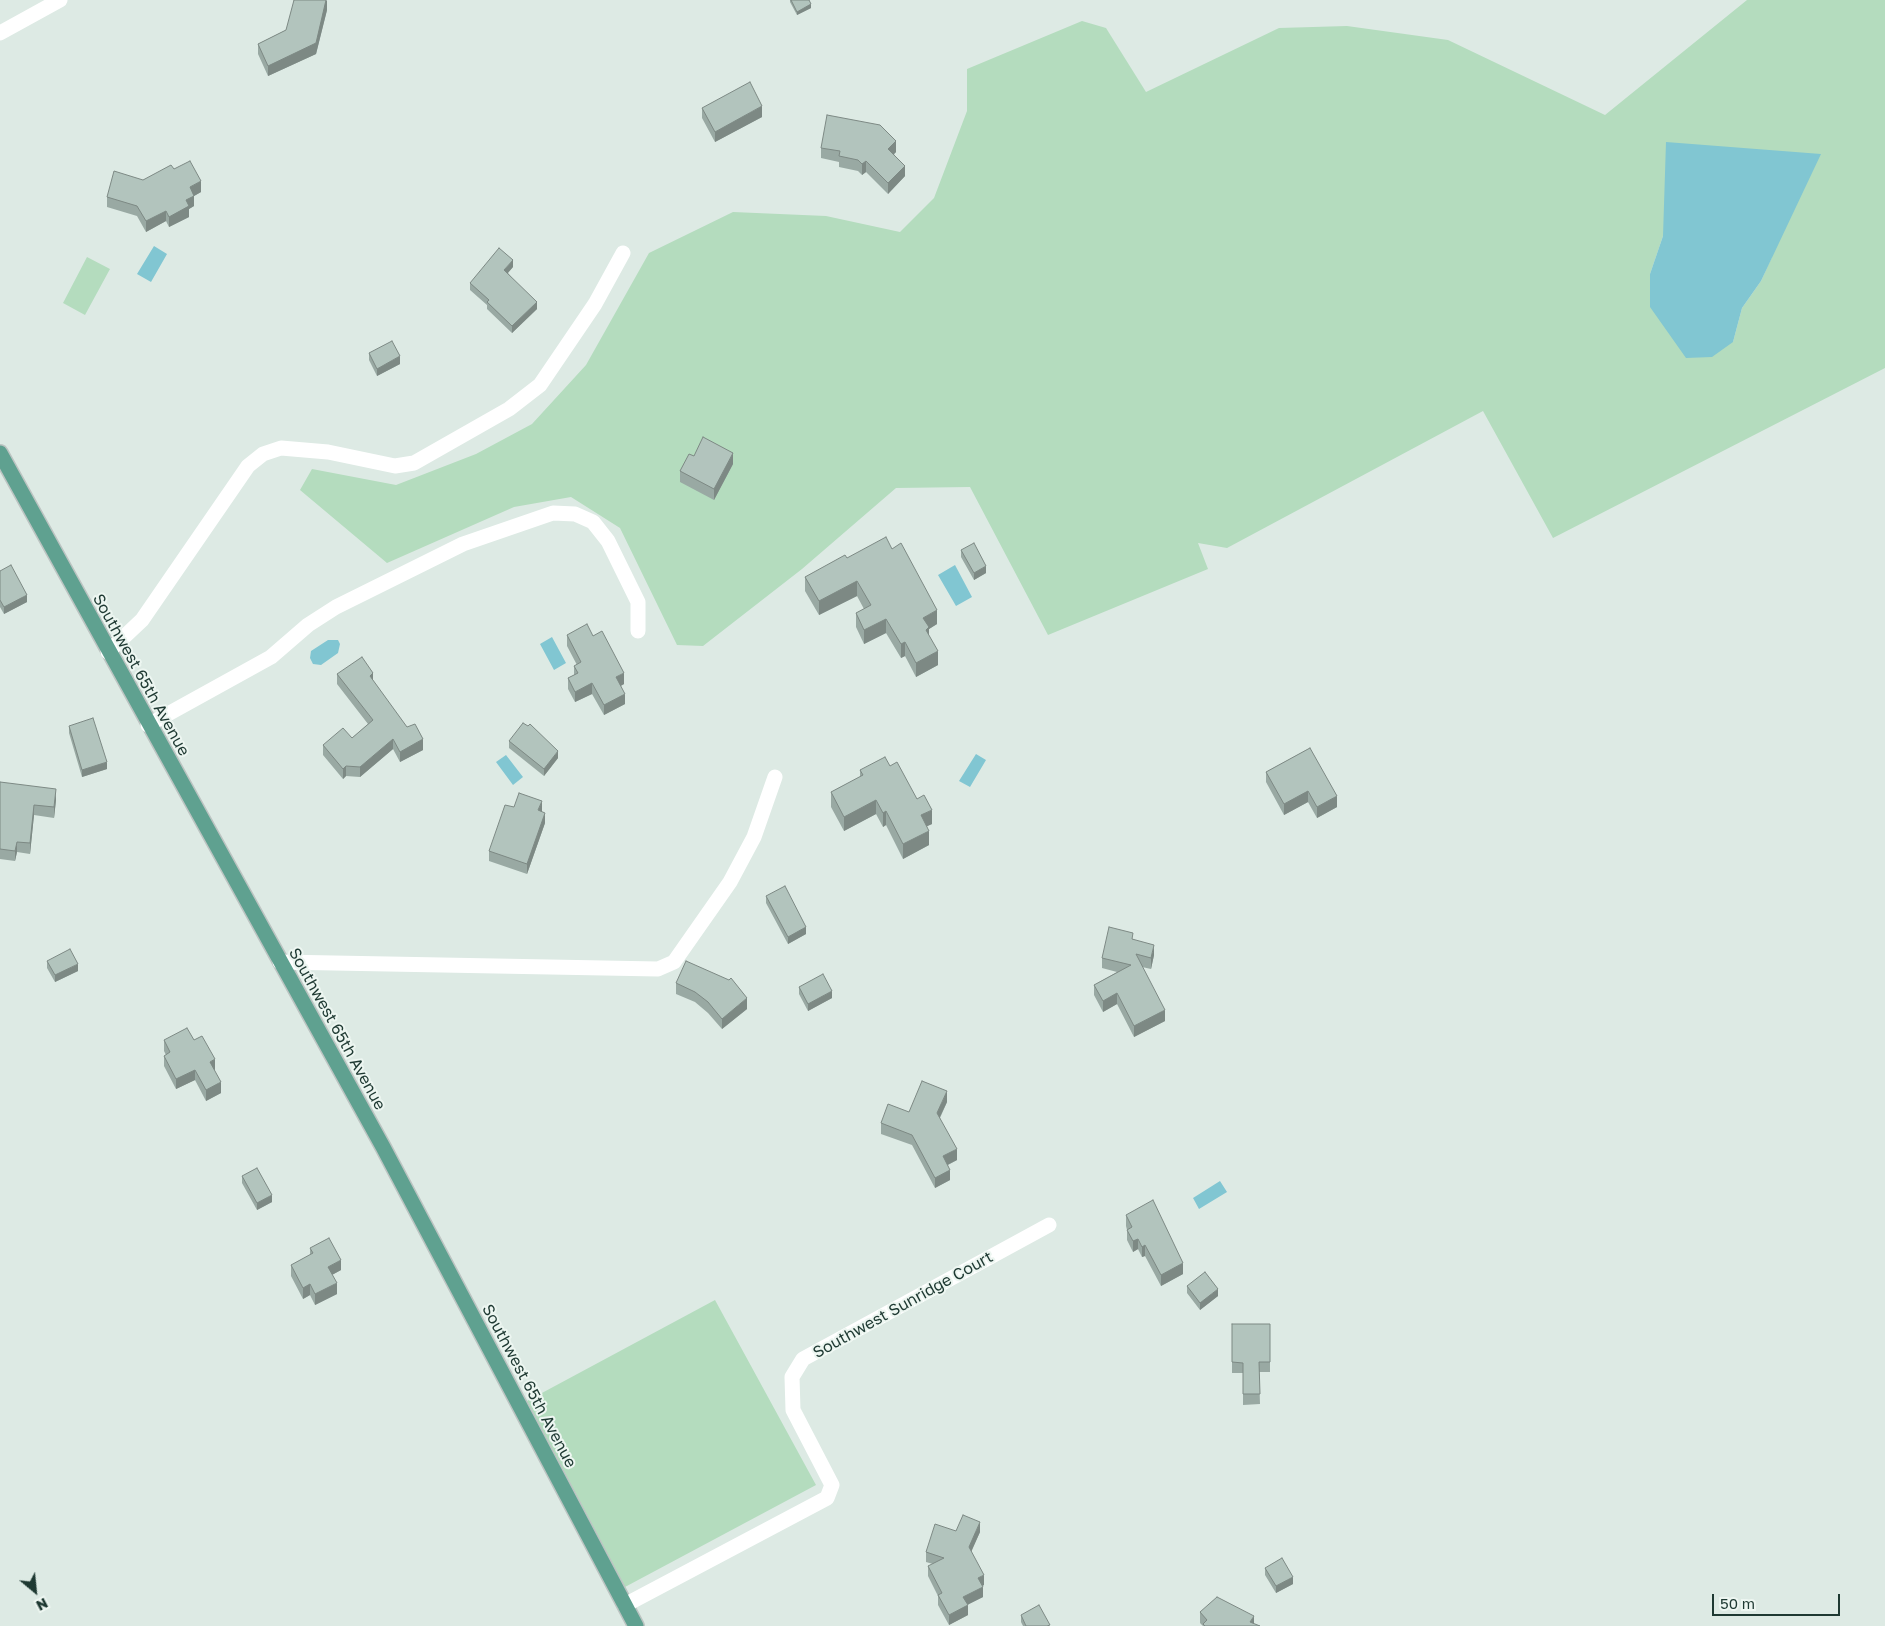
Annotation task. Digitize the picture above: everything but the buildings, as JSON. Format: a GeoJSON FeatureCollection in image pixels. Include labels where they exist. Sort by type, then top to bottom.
{"type":"FeatureCollection","features":[{"type":"Feature","properties":{"kind":"main road","name":"Southwest 65th Avenue"},"geometry":{"type":"LineString","coordinates":[[0,454],[406,1190],[636,1626]]}},
{"type":"Feature","properties":{"kind":"street"},"geometry":{"type":"LineString","coordinates":[[0,33],[60,0]]}},
{"type":"Feature","properties":{"kind":"street"},"geometry":{"type":"LineString","coordinates":[[108,652],[142,620],[248,466],[263,454],[281,448],[328,452],[395,466],[414,463],[509,409],[540,385],[595,304],[623,253]]}},
{"type":"Feature","properties":{"kind":"street"},"geometry":{"type":"LineString","coordinates":[[148,725],[271,657],[308,626],[336,607],[463,544],[553,513],[576,514],[592,522],[608,541],[638,602],[638,631]]}},
{"type":"Feature","properties":{"kind":"street"},"geometry":{"type":"LineString","coordinates":[[280,962],[658,969],[674,962],[730,882],[754,837],[775,777]]}},
{"type":"Feature","properties":{"kind":"street","name":"Southwest Sunridge Court"},"geometry":{"type":"LineString","coordinates":[[625,1605],[827,1498],[832,1485],[793,1410],[792,1377],[803,1359],[1049,1225]]}},
{"type":"Feature","properties":{"kind":"green space"},"geometry":{"type":"Polygon","coordinates":[[[1747,0],[1885,0],[1885,368],[1553,538],[1483,411],[1227,548],[1198,543],[1208,569],[1048,635],[970,487],[896,488],[802,569],[703,646],[677,645],[620,528],[571,497],[514,507],[387,563],[300,490],[312,469],[396,485],[476,454],[532,424],[586,365],[649,253],[733,212],[826,216],[900,232],[934,198],[967,111],[967,69],[1082,21],[1106,28],[1146,92],[1279,28],[1347,26],[1448,40],[1605,115],[1747,0]],[[1663,236],[1650,274],[1733,342],[1742,308],[1761,281],[1772,257],[1663,236]]]}},
{"type":"Feature","properties":{"kind":"green space"},"geometry":{"type":"Polygon","coordinates":[[[87,257],[110,269],[85,315],[63,303],[87,257]]]}},
{"type":"Feature","properties":{"kind":"green space"},"geometry":{"type":"Polygon","coordinates":[[[715,1300],[816,1485],[625,1587],[527,1401],[715,1300]]]}},
{"type":"Feature","properties":{"kind":"water"},"geometry":{"type":"Polygon","coordinates":[[[1666,142],[1821,154],[1761,281],[1742,308],[1733,342],[1712,357],[1686,358],[1650,307],[1650,274],[1663,236],[1666,142]]]}},
{"type":"Feature","properties":{"kind":"water"},"geometry":{"type":"Polygon","coordinates":[[[154,246],[167,254],[151,282],[137,274],[154,246]]]}},
{"type":"Feature","properties":{"kind":"water"},"geometry":{"type":"Polygon","coordinates":[[[955,565],[972,597],[956,606],[938,575],[955,565]]]}},
{"type":"Feature","properties":{"kind":"water"},"geometry":{"type":"Polygon","coordinates":[[[552,637],[566,663],[554,670],[540,644],[552,637]]]}},
{"type":"Feature","properties":{"kind":"water"},"geometry":{"type":"Polygon","coordinates":[[[328,640],[338,640],[340,644],[338,653],[321,665],[313,664],[310,658],[311,651],[328,640]]]}},
{"type":"Feature","properties":{"kind":"water"},"geometry":{"type":"Polygon","coordinates":[[[976,754],[986,760],[970,787],[959,781],[976,754]]]}},
{"type":"Feature","properties":{"kind":"water"},"geometry":{"type":"Polygon","coordinates":[[[506,755],[523,777],[513,785],[496,762],[506,755]]]}},
{"type":"Feature","properties":{"kind":"water"},"geometry":{"type":"Polygon","coordinates":[[[1220,1181],[1227,1192],[1199,1209],[1193,1198],[1220,1181]]]}}]}
